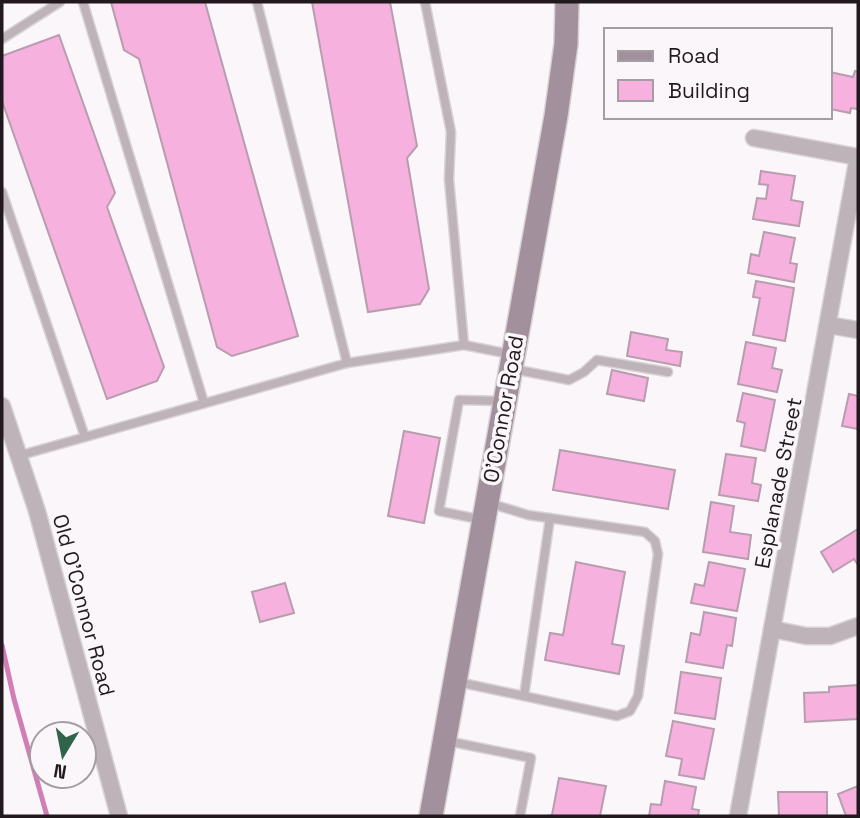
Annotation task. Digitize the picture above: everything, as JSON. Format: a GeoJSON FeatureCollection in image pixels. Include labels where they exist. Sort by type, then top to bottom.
{"type":"FeatureCollection","features":[{"type":"Feature","properties":{"kind":"main road","name":"O'Connor Road"},"geometry":{"type":"LineString","coordinates":[[431,816],[556,116],[566,44],[567,2]]}},
{"type":"Feature","properties":{"kind":"street"},"geometry":{"type":"LineString","coordinates":[[754,138],[858,157]]}},
{"type":"Feature","properties":{"kind":"street","name":"Esplanade Street"},"geometry":{"type":"LineString","coordinates":[[738,816],[858,157]]}},
{"type":"Feature","properties":{"kind":"street"},"geometry":{"type":"LineString","coordinates":[[828,325],[858,330]]}},
{"type":"Feature","properties":{"kind":"street","name":"Old O'Connor Road"},"geometry":{"type":"LineString","coordinates":[[2,406],[37,511],[119,816]]}},
{"type":"Feature","properties":{"kind":"street"},"geometry":{"type":"LineString","coordinates":[[772,629],[806,636],[830,636],[858,626]]}},
{"type":"Feature","properties":{"kind":"lane"},"geometry":{"type":"LineString","coordinates":[[2,39],[60,2]]}},
{"type":"Feature","properties":{"kind":"lane"},"geometry":{"type":"LineString","coordinates":[[83,2],[204,403]]}},
{"type":"Feature","properties":{"kind":"lane"},"geometry":{"type":"LineString","coordinates":[[257,2],[347,363]]}},
{"type":"Feature","properties":{"kind":"lane"},"geometry":{"type":"LineString","coordinates":[[425,2],[451,132],[449,179],[464,345]]}},
{"type":"Feature","properties":{"kind":"lane"},"geometry":{"type":"LineString","coordinates":[[2,192],[85,437]]}},
{"type":"Feature","properties":{"kind":"lane"},"geometry":{"type":"LineString","coordinates":[[18,456],[347,363],[464,345],[569,380],[584,372],[597,360],[668,372]]}},
{"type":"Feature","properties":{"kind":"lane"},"geometry":{"type":"LineString","coordinates":[[455,681],[617,716],[630,710],[638,696],[658,554],[655,541],[645,532],[550,518],[484,511],[439,511],[459,400],[504,401]]}},
{"type":"Feature","properties":{"kind":"lane"},"geometry":{"type":"LineString","coordinates":[[523,696],[550,518]]}},
{"type":"Feature","properties":{"kind":"lane"},"geometry":{"type":"LineString","coordinates":[[444,741],[531,758],[520,816]]}},
{"type":"Feature","properties":{"kind":"building"},"geometry":{"type":"Polygon","coordinates":[[[111,2],[205,2],[298,336],[232,356],[217,347],[139,59],[124,50],[111,2]]]}},
{"type":"Feature","properties":{"kind":"building"},"geometry":{"type":"Polygon","coordinates":[[[312,2],[390,2],[417,146],[407,158],[429,289],[420,304],[368,312],[312,2]]]}},
{"type":"Feature","properties":{"kind":"building"},"geometry":{"type":"Polygon","coordinates":[[[59,35],[115,193],[107,207],[164,367],[157,381],[107,399],[2,101],[2,56],[59,35]]]}},
{"type":"Feature","properties":{"kind":"building"},"geometry":{"type":"Polygon","coordinates":[[[855,71],[858,72],[858,109],[851,108],[850,113],[832,109],[832,72],[853,77],[855,71]]]}},
{"type":"Feature","properties":{"kind":"building"},"geometry":{"type":"Polygon","coordinates":[[[761,171],[795,176],[791,200],[803,202],[799,226],[753,219],[757,198],[766,199],[768,185],[759,184],[761,171]]]}},
{"type":"Feature","properties":{"kind":"building"},"geometry":{"type":"Polygon","coordinates":[[[764,232],[795,238],[790,263],[797,264],[794,282],[748,273],[751,254],[759,256],[764,232]]]}},
{"type":"Feature","properties":{"kind":"building"},"geometry":{"type":"Polygon","coordinates":[[[756,281],[794,288],[785,341],[753,335],[760,298],[753,297],[756,281]]]}},
{"type":"Feature","properties":{"kind":"building"},"geometry":{"type":"Polygon","coordinates":[[[631,332],[668,339],[666,350],[682,352],[680,366],[627,356],[631,332]]]}},
{"type":"Feature","properties":{"kind":"building"},"geometry":{"type":"Polygon","coordinates":[[[746,342],[776,348],[772,368],[782,370],[777,392],[738,384],[746,342]]]}},
{"type":"Feature","properties":{"kind":"building"},"geometry":{"type":"Polygon","coordinates":[[[612,370],[648,378],[644,401],[607,394],[612,370]]]}},
{"type":"Feature","properties":{"kind":"building"},"geometry":{"type":"Polygon","coordinates":[[[743,393],[775,400],[765,451],[741,446],[745,423],[737,421],[743,393]]]}},
{"type":"Feature","properties":{"kind":"building"},"geometry":{"type":"Polygon","coordinates":[[[849,394],[858,396],[858,429],[842,426],[849,394]]]}},
{"type":"Feature","properties":{"kind":"building"},"geometry":{"type":"Polygon","coordinates":[[[404,431],[440,438],[424,523],[388,516],[404,431]]]}},
{"type":"Feature","properties":{"kind":"building"},"geometry":{"type":"Polygon","coordinates":[[[560,450],[675,470],[668,509],[553,490],[560,450]]]}},
{"type":"Feature","properties":{"kind":"building"},"geometry":{"type":"Polygon","coordinates":[[[726,454],[756,458],[752,483],[761,485],[758,501],[719,495],[726,454]]]}},
{"type":"Feature","properties":{"kind":"building"},"geometry":{"type":"Polygon","coordinates":[[[711,502],[734,506],[730,532],[751,535],[748,559],[703,552],[711,502]]]}},
{"type":"Feature","properties":{"kind":"building"},"geometry":{"type":"Polygon","coordinates":[[[858,529],[858,565],[854,559],[833,572],[821,552],[858,529]]]}},
{"type":"Feature","properties":{"kind":"building"},"geometry":{"type":"Polygon","coordinates":[[[576,562],[625,572],[612,644],[624,646],[619,674],[545,660],[550,633],[563,635],[576,562]]]}},
{"type":"Feature","properties":{"kind":"building"},"geometry":{"type":"Polygon","coordinates":[[[709,562],[745,569],[737,611],[691,603],[695,584],[704,586],[709,562]]]}},
{"type":"Feature","properties":{"kind":"building"},"geometry":{"type":"Polygon","coordinates":[[[285,583],[294,613],[260,622],[252,592],[285,583]]]}},
{"type":"Feature","properties":{"kind":"building"},"geometry":{"type":"Polygon","coordinates":[[[704,612],[736,618],[732,646],[727,645],[723,668],[686,662],[691,633],[700,635],[704,612]]]}},
{"type":"Feature","properties":{"kind":"building"},"geometry":{"type":"Polygon","coordinates":[[[681,672],[721,678],[715,719],[675,713],[681,672]]]}},
{"type":"Feature","properties":{"kind":"building"},"geometry":{"type":"Polygon","coordinates":[[[858,685],[858,719],[805,722],[804,693],[829,692],[829,687],[858,685]]]}},
{"type":"Feature","properties":{"kind":"building"},"geometry":{"type":"Polygon","coordinates":[[[673,721],[714,729],[704,779],[679,775],[682,759],[666,756],[673,721]]]}},
{"type":"Feature","properties":{"kind":"building"},"geometry":{"type":"Polygon","coordinates":[[[559,778],[606,786],[600,816],[547,816],[552,815],[559,778]]]}},
{"type":"Feature","properties":{"kind":"building"},"geometry":{"type":"Polygon","coordinates":[[[665,781],[696,787],[692,809],[699,810],[698,816],[649,816],[651,804],[661,805],[665,781]]]}},
{"type":"Feature","properties":{"kind":"building"},"geometry":{"type":"Polygon","coordinates":[[[858,786],[858,816],[846,816],[838,794],[858,786]]]}},
{"type":"Feature","properties":{"kind":"building"},"geometry":{"type":"Polygon","coordinates":[[[778,792],[827,792],[827,816],[779,816],[778,792]]]}},
{"type":"Feature","properties":{"kind":"waterway"},"geometry":{"type":"LineString","coordinates":[[2,645],[14,699],[47,816]]}}]}
